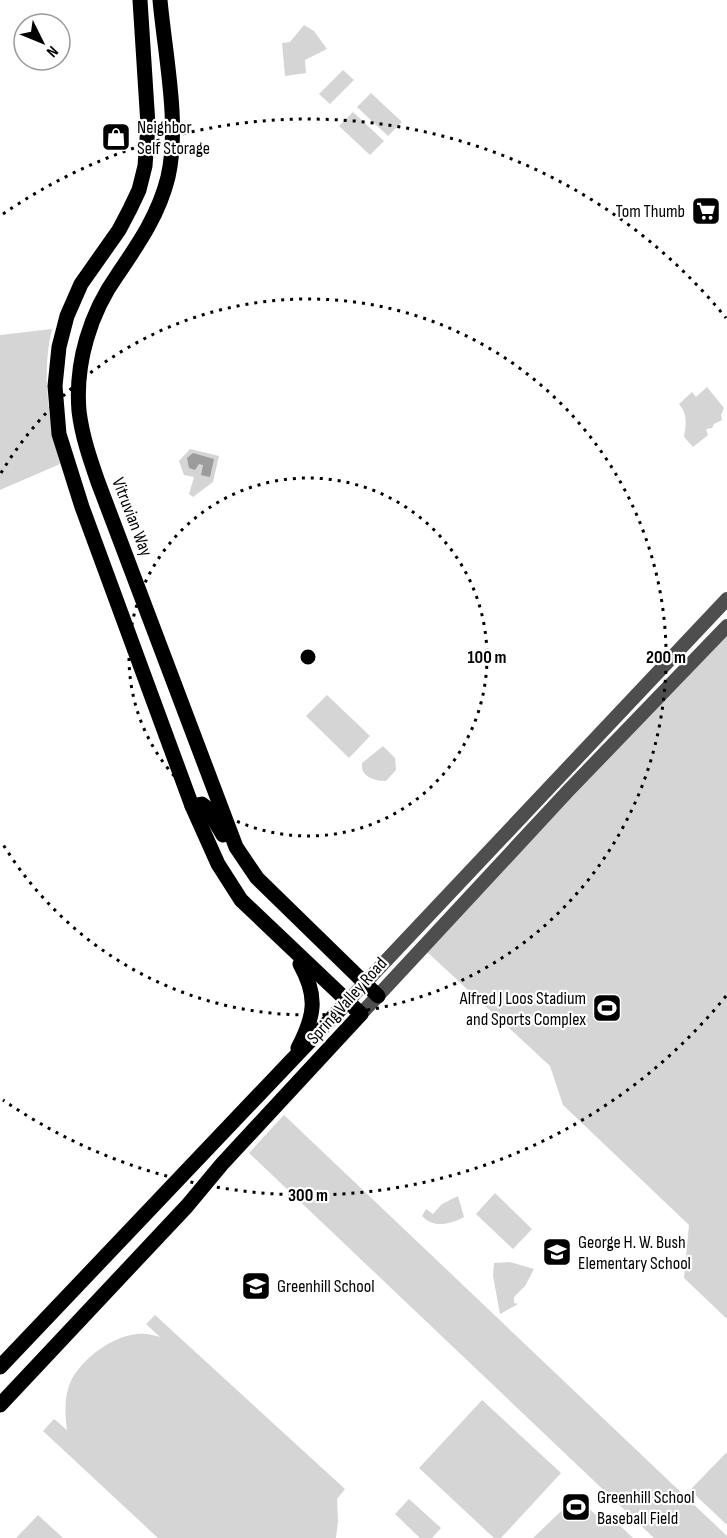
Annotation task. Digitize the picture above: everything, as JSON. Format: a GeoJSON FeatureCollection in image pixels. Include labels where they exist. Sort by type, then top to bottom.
{"type":"FeatureCollection","features":[{"type":"Feature","properties":{"kind":"main road"},"geometry":{"type":"LineString","coordinates":[[140,0],[148,125],[145,166],[139,190],[130,209],[119,230],[81,284],[67,316],[59,347],[55,387],[59,434],[82,507],[192,806],[218,864],[236,894],[259,920],[361,1014]]}},
{"type":"Feature","properties":{"kind":"main road","name":"Vitruvian Way"},"geometry":{"type":"LineString","coordinates":[[160,0],[171,111],[172,147],[168,177],[150,225],[103,297],[90,325],[80,372],[79,411],[82,430],[98,482],[236,847],[257,878],[378,996]]}},
{"type":"Feature","properties":{"kind":"main road"},"geometry":{"type":"LineString","coordinates":[[59,434],[82,430]]}},
{"type":"Feature","properties":{"kind":"main road"},"geometry":{"type":"LineString","coordinates":[[142,670],[166,661]]}},
{"type":"Feature","properties":{"kind":"main road"},"geometry":{"type":"LineString","coordinates":[[192,806],[202,804],[207,808],[222,834],[236,847]]}},
{"type":"Feature","properties":{"kind":"main road"},"geometry":{"type":"LineString","coordinates":[[291,1062],[311,1019],[313,1002],[311,987],[294,953]]}},
{"type":"Feature","properties":{"kind":"main road","name":"Spring Valley Road"},"geometry":{"type":"LineString","coordinates":[[0,1367],[347,1002]]}},
{"type":"Feature","properties":{"kind":"main road","name":"Spring Valley Road"},"geometry":{"type":"LineString","coordinates":[[0,1405],[187,1206],[222,1164],[361,1014]]}},
{"type":"Feature","properties":{"kind":"main road"},"geometry":{"type":"LineString","coordinates":[[206,1149],[222,1164]]}},
{"type":"Feature","properties":{"kind":"street","name":"Spring Valley Road"},"geometry":{"type":"LineString","coordinates":[[347,1002],[727,599]]}},
{"type":"Feature","properties":{"kind":"street","name":"Spring Valley Road"},"geometry":{"type":"LineString","coordinates":[[361,1014],[568,791],[727,626]]}},
{"type":"Feature","properties":{"kind":"shaded area"},"geometry":{"type":"Polygon","coordinates":[[[304,25],[314,31],[327,49],[305,60],[306,73],[285,76],[282,43],[290,42],[304,25]]]}},
{"type":"Feature","properties":{"kind":"shaded area"},"geometry":{"type":"Polygon","coordinates":[[[343,70],[354,80],[330,104],[319,94],[343,70]]]}},
{"type":"Feature","properties":{"kind":"shaded area"},"geometry":{"type":"Polygon","coordinates":[[[371,93],[402,122],[388,136],[357,107],[371,93]]]}},
{"type":"Feature","properties":{"kind":"shaded area"},"geometry":{"type":"Polygon","coordinates":[[[353,112],[384,141],[370,155],[339,126],[353,112]]]}},
{"type":"Feature","properties":{"kind":"shaded area"},"geometry":{"type":"Polygon","coordinates":[[[52,329],[47,363],[48,397],[60,464],[0,490],[0,335],[52,329]]]}},
{"type":"Feature","properties":{"kind":"shaded area"},"geometry":{"type":"Polygon","coordinates":[[[707,387],[724,408],[721,415],[722,420],[714,424],[712,428],[706,429],[708,435],[693,447],[684,437],[685,416],[679,404],[692,392],[696,397],[707,387]]]}},
{"type":"Feature","properties":{"kind":"shaded area"},"geometry":{"type":"Polygon","coordinates":[[[190,449],[219,456],[213,482],[193,497],[189,494],[194,477],[184,475],[179,461],[190,449]]]}},
{"type":"Feature","properties":{"kind":"shaded area"},"geometry":{"type":"Polygon","coordinates":[[[193,453],[214,459],[210,477],[201,475],[203,465],[199,464],[195,470],[189,468],[187,458],[193,453]]]}},
{"type":"Feature","properties":{"kind":"shaded area","name":"Alfred J Loos Stadium and Sports Complex"},"geometry":{"type":"Polygon","coordinates":[[[727,634],[727,1319],[684,1278],[689,1225],[563,1105],[550,1066],[426,951],[727,634]]]}},
{"type":"Feature","properties":{"kind":"shaded area"},"geometry":{"type":"Polygon","coordinates":[[[327,695],[370,736],[349,758],[306,716],[327,695]]]}},
{"type":"Feature","properties":{"kind":"shaded area"},"geometry":{"type":"Polygon","coordinates":[[[383,746],[395,758],[396,770],[386,781],[369,777],[362,768],[362,763],[383,746]]]}},
{"type":"Feature","properties":{"kind":"shaded area"},"geometry":{"type":"Polygon","coordinates":[[[284,1115],[727,1538],[654,1538],[249,1153],[284,1115]]]}},
{"type":"Feature","properties":{"kind":"shaded area"},"geometry":{"type":"Polygon","coordinates":[[[495,1193],[532,1229],[513,1249],[476,1214],[495,1193]]]}},
{"type":"Feature","properties":{"kind":"shaded area"},"geometry":{"type":"Polygon","coordinates":[[[458,1196],[464,1217],[454,1222],[437,1224],[422,1216],[426,1209],[433,1214],[442,1204],[458,1196]]]}},
{"type":"Feature","properties":{"kind":"shaded area"},"geometry":{"type":"Polygon","coordinates":[[[510,1262],[534,1269],[525,1286],[514,1297],[514,1303],[518,1304],[500,1314],[493,1276],[494,1263],[510,1262]]]}},
{"type":"Feature","properties":{"kind":"shaded area"},"geometry":{"type":"Polygon","coordinates":[[[155,1315],[345,1489],[337,1499],[336,1538],[158,1538],[43,1431],[54,1419],[67,1430],[68,1389],[75,1374],[91,1356],[124,1337],[146,1334],[160,1337],[146,1324],[155,1315]]]}},
{"type":"Feature","properties":{"kind":"shaded area"},"geometry":{"type":"Polygon","coordinates":[[[482,1400],[561,1473],[501,1538],[494,1538],[419,1468],[482,1400]]]}},
{"type":"Feature","properties":{"kind":"shaded area"},"geometry":{"type":"Polygon","coordinates":[[[727,1452],[727,1525],[690,1490],[727,1452]]]}},
{"type":"Feature","properties":{"kind":"shaded area","name":"Greenhill School Baseball Field"},"geometry":{"type":"Polygon","coordinates":[[[576,1497],[606,1524],[612,1518],[633,1538],[533,1538],[576,1497]]]}},
{"type":"Feature","properties":{"kind":"shaded area"},"geometry":{"type":"Polygon","coordinates":[[[409,1499],[441,1528],[432,1538],[420,1538],[395,1514],[409,1499]]]}},
{"type":"Feature","properties":{"kind":"shaded area"},"geometry":{"type":"Polygon","coordinates":[[[38,1515],[63,1538],[16,1538],[38,1515]]]}},
{"type":"Feature","properties":{"kind":"place","name":"Neighbor Self Storage"},"geometry":{"type":"Point","coordinates":[116,137]}},
{"type":"Feature","properties":{"kind":"place","name":"Tom Thumb"},"geometry":{"type":"Point","coordinates":[706,211]}},
{"type":"Feature","properties":{"kind":"place","name":"Alfred J Loos Stadium and Sports Complex"},"geometry":{"type":"Point","coordinates":[607,1008]}},
{"type":"Feature","properties":{"kind":"place","name":"George H. W. Bush Elementary School"},"geometry":{"type":"Point","coordinates":[557,1252]}},
{"type":"Feature","properties":{"kind":"place","name":"Greenhill School"},"geometry":{"type":"Point","coordinates":[256,1286]}},
{"type":"Feature","properties":{"kind":"place","name":"Greenhill School Baseball Field"},"geometry":{"type":"Point","coordinates":[576,1507]}}]}
